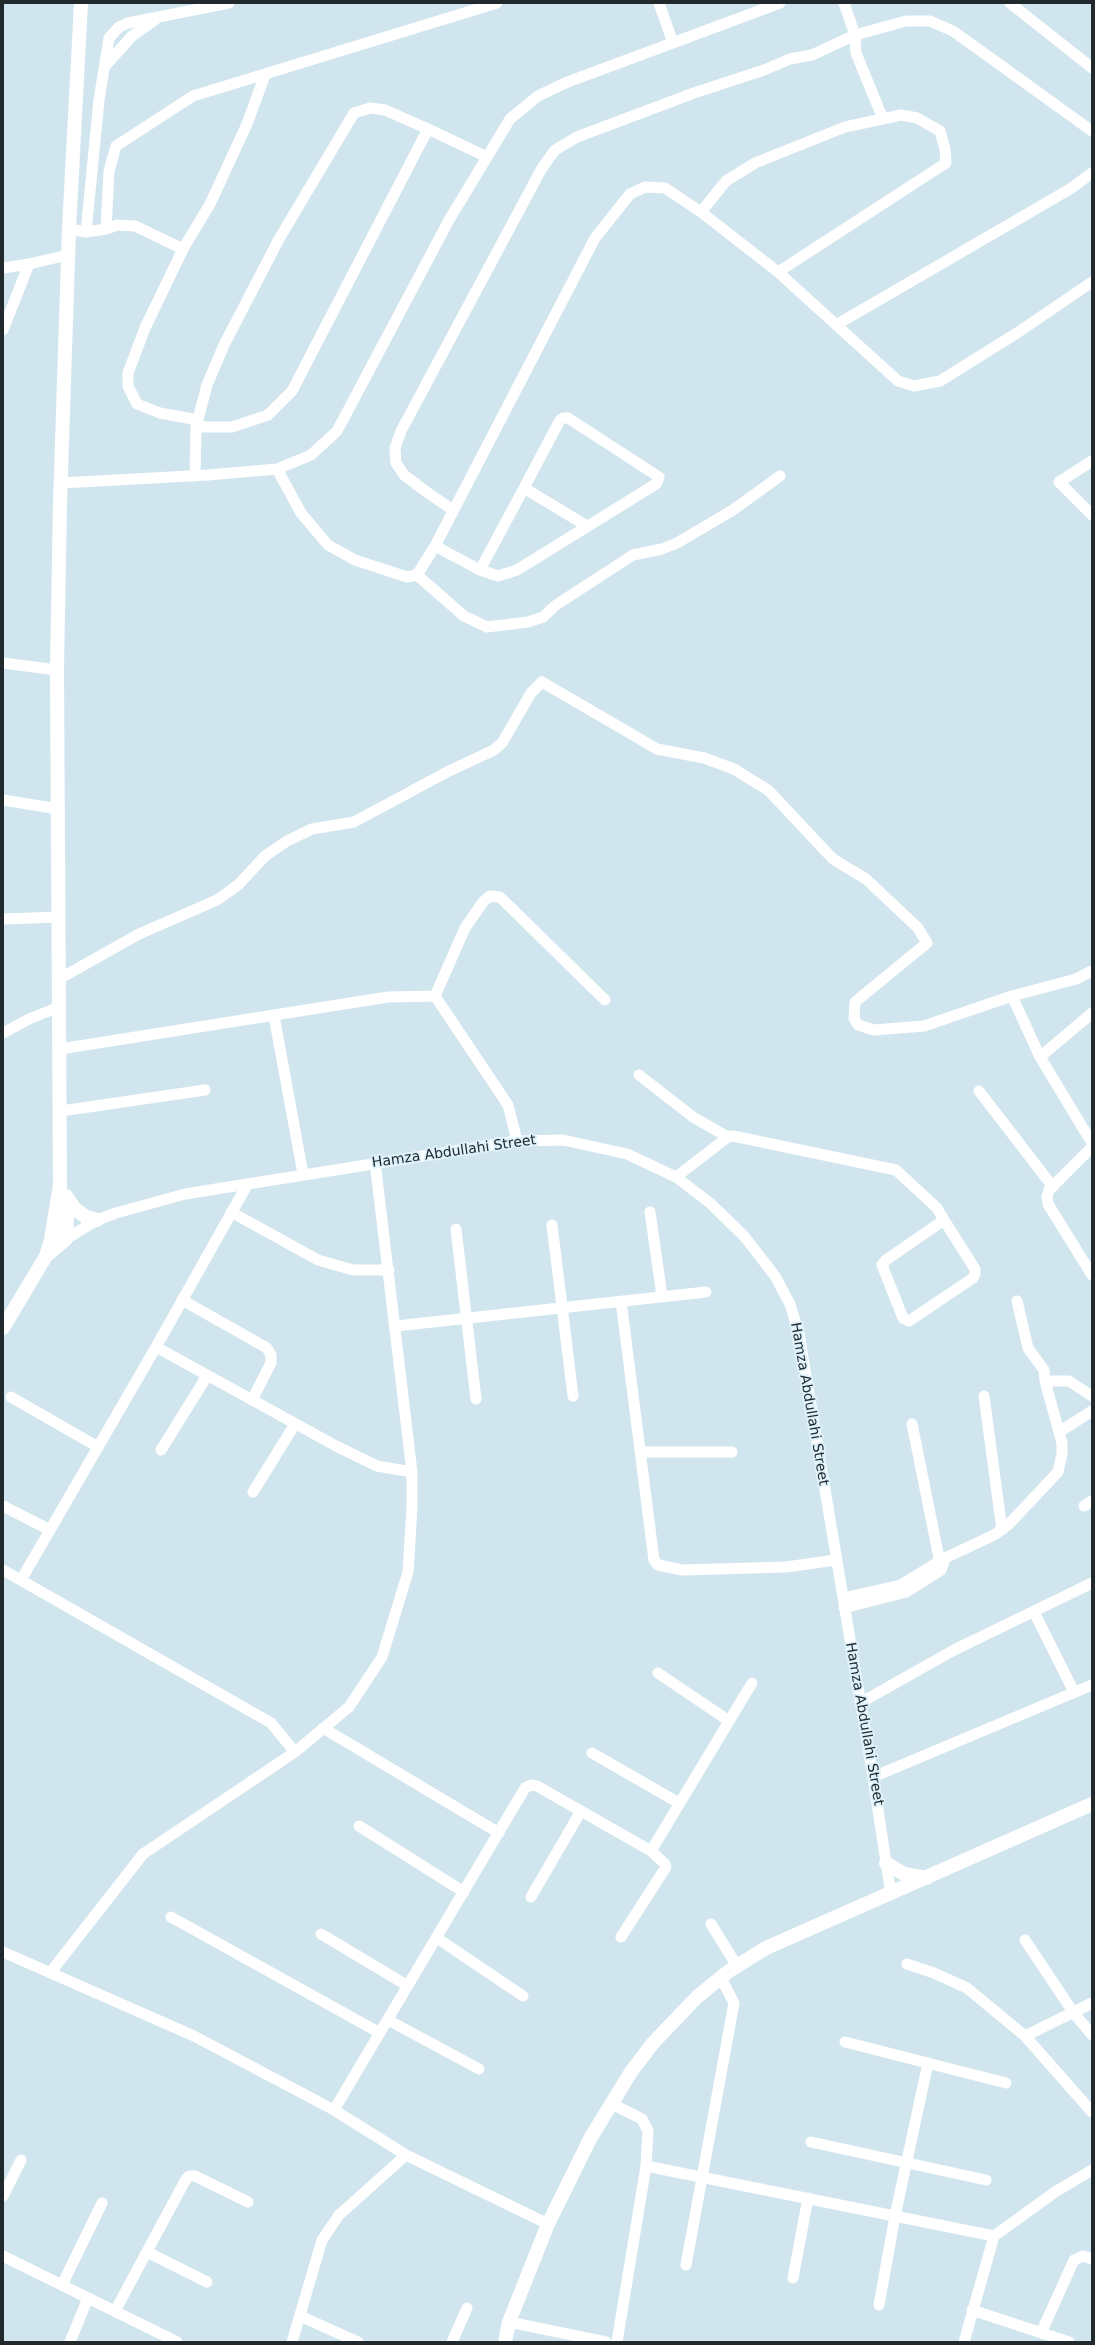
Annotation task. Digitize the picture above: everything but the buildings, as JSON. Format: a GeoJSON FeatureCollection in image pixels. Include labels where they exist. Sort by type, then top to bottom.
{"type":"FeatureCollection","features":[{"type":"Feature","properties":{"kind":"main road"},"geometry":{"type":"LineString","coordinates":[[46,1256],[54,1224],[60,1185],[61,1111],[57,670],[68,255],[81,3]]}},
{"type":"Feature","properties":{"kind":"main road"},"geometry":{"type":"LineString","coordinates":[[60,1185],[68,1200],[86,1217],[97,1220]]}},
{"type":"Feature","properties":{"kind":"main road"},"geometry":{"type":"LineString","coordinates":[[4,1322],[46,1256],[66,1239],[68,1200]]}},
{"type":"Feature","properties":{"kind":"main road"},"geometry":{"type":"LineString","coordinates":[[54,1224],[66,1239]]}},
{"type":"Feature","properties":{"kind":"main road"},"geometry":{"type":"LineString","coordinates":[[505,2342],[509,2322],[548,2224],[591,2137],[631,2072],[652,2043],[677,2016],[721,1978],[766,1948],[810,1928],[891,1895],[1092,1804]]}},
{"type":"Feature","properties":{"kind":"main road"},"geometry":{"type":"LineString","coordinates":[[886,1863],[904,1874],[927,1878]]}},
{"type":"Feature","properties":{"kind":"street"},"geometry":{"type":"LineString","coordinates":[[86,232],[99,100],[109,38],[119,27],[128,22],[158,18],[229,3]]}},
{"type":"Feature","properties":{"kind":"street"},"geometry":{"type":"LineString","coordinates":[[106,229],[109,171],[116,146],[193,96],[497,3]]}},
{"type":"Feature","properties":{"kind":"street"},"geometry":{"type":"LineString","coordinates":[[659,3],[673,43]]}},
{"type":"Feature","properties":{"kind":"street"},"geometry":{"type":"LineString","coordinates":[[61,483],[195,476],[277,469],[311,455],[337,431],[449,220],[510,119],[538,96],[565,82],[780,3]]}},
{"type":"Feature","properties":{"kind":"street"},"geometry":{"type":"LineString","coordinates":[[844,3],[855,35],[856,54],[884,119]]}},
{"type":"Feature","properties":{"kind":"street"},"geometry":{"type":"LineString","coordinates":[[1010,3],[1092,68]]}},
{"type":"Feature","properties":{"kind":"street"},"geometry":{"type":"LineString","coordinates":[[104,67],[132,36],[158,18]]}},
{"type":"Feature","properties":{"kind":"street"},"geometry":{"type":"LineString","coordinates":[[454,510],[428,494],[404,475],[396,464],[395,448],[403,427],[542,168],[555,150],[585,134],[694,93],[764,70],[790,59],[812,55],[855,35],[906,21],[930,21],[953,31],[1092,131]]}},
{"type":"Feature","properties":{"kind":"street"},"geometry":{"type":"LineString","coordinates":[[264,75],[247,124],[210,204],[183,249],[145,328],[128,373],[128,386],[138,404],[160,413],[197,424],[232,427],[268,415],[292,391],[428,129]]}},
{"type":"Feature","properties":{"kind":"street"},"geometry":{"type":"LineString","coordinates":[[195,476],[197,424],[207,385],[235,324],[279,239],[354,113],[370,108],[385,110],[487,157]]}},
{"type":"Feature","properties":{"kind":"street"},"geometry":{"type":"LineString","coordinates":[[701,212],[726,181],[755,163],[845,127],[901,115],[917,118],[940,132],[945,149],[946,163],[778,272]]}},
{"type":"Feature","properties":{"kind":"street"},"geometry":{"type":"LineString","coordinates":[[836,325],[1070,189],[1092,173]]}},
{"type":"Feature","properties":{"kind":"street"},"geometry":{"type":"LineString","coordinates":[[417,575],[435,546],[595,238],[630,194],[645,187],[665,188],[701,212],[778,272],[898,381],[914,386],[940,381],[1018,333],[1092,282]]}},
{"type":"Feature","properties":{"kind":"street"},"geometry":{"type":"LineString","coordinates":[[69,229],[86,232],[106,229],[117,225],[135,226],[183,249]]}},
{"type":"Feature","properties":{"kind":"street"},"geometry":{"type":"LineString","coordinates":[[3,268],[68,255]]}},
{"type":"Feature","properties":{"kind":"street"},"geometry":{"type":"LineString","coordinates":[[3,330],[29,264]]}},
{"type":"Feature","properties":{"kind":"street"},"geometry":{"type":"LineString","coordinates":[[435,546],[480,570],[498,576],[517,570],[656,484],[659,477],[568,418],[563,418],[560,420],[480,570]]}},
{"type":"Feature","properties":{"kind":"street"},"geometry":{"type":"LineString","coordinates":[[1092,461],[1059,482],[1092,515]]}},
{"type":"Feature","properties":{"kind":"street"},"geometry":{"type":"LineString","coordinates":[[277,469],[301,513],[328,545],[355,560],[407,576],[417,575],[464,616],[487,627],[528,622],[542,617],[556,605],[633,556],[662,549],[677,542],[733,510],[780,476]]}},
{"type":"Feature","properties":{"kind":"street"},"geometry":{"type":"LineString","coordinates":[[524,488],[587,526]]}},
{"type":"Feature","properties":{"kind":"street"},"geometry":{"type":"LineString","coordinates":[[3,663],[57,670]]}},
{"type":"Feature","properties":{"kind":"street"},"geometry":{"type":"LineString","coordinates":[[59,979],[139,934],[218,900],[238,885],[265,856],[287,841],[312,829],[354,822],[440,776],[494,750],[502,743],[531,693],[542,682],[657,749],[704,758],[734,769],[768,790],[832,859],[866,879],[918,928],[927,943],[855,1002],[854,1018],[858,1025],[874,1030],[924,1026],[1012,996],[1076,979],[1092,971]]}},
{"type":"Feature","properties":{"kind":"street"},"geometry":{"type":"LineString","coordinates":[[3,800],[58,808]]}},
{"type":"Feature","properties":{"kind":"street"},"geometry":{"type":"LineString","coordinates":[[435,996],[465,928],[483,902],[490,896],[500,897],[605,1000]]}},
{"type":"Feature","properties":{"kind":"street"},"geometry":{"type":"LineString","coordinates":[[3,919],[59,917]]}},
{"type":"Feature","properties":{"kind":"street"},"geometry":{"type":"LineString","coordinates":[[60,1049],[388,997],[435,996]]}},
{"type":"Feature","properties":{"kind":"street"},"geometry":{"type":"LineString","coordinates":[[435,996],[508,1105],[517,1141]]}},
{"type":"Feature","properties":{"kind":"street"},"geometry":{"type":"LineString","coordinates":[[1012,996],[1040,1057],[1092,1143]]}},
{"type":"Feature","properties":{"kind":"street"},"geometry":{"type":"LineString","coordinates":[[3,1033],[29,1019],[59,1007]]}},
{"type":"Feature","properties":{"kind":"street"},"geometry":{"type":"LineString","coordinates":[[1040,1057],[1092,1013]]}},
{"type":"Feature","properties":{"kind":"street"},"geometry":{"type":"LineString","coordinates":[[274,1016],[303,1174]]}},
{"type":"Feature","properties":{"kind":"street"},"geometry":{"type":"LineString","coordinates":[[639,1075],[693,1117],[728,1137],[740,1138],[896,1170],[937,1208],[975,1269],[973,1278],[908,1321],[903,1318],[882,1265],[886,1260],[944,1220]]}},
{"type":"Feature","properties":{"kind":"street"},"geometry":{"type":"LineString","coordinates":[[61,1111],[204,1090]]}},
{"type":"Feature","properties":{"kind":"street"},"geometry":{"type":"LineString","coordinates":[[979,1091],[1053,1186]]}},
{"type":"Feature","properties":{"kind":"street"},"geometry":{"type":"LineString","coordinates":[[676,1178],[728,1137]]}},
{"type":"Feature","properties":{"kind":"street","name":"Hamza Abdullahi Street"},"geometry":{"type":"LineString","coordinates":[[66,1239],[97,1220],[185,1194],[247,1185],[375,1162],[517,1141],[563,1140],[626,1154],[676,1178],[710,1203],[744,1236],[775,1276],[790,1304],[799,1334],[873,1777],[891,1895]]}},
{"type":"Feature","properties":{"kind":"street"},"geometry":{"type":"LineString","coordinates":[[1092,1147],[1053,1186],[1047,1197],[1048,1204],[1092,1275]]}},
{"type":"Feature","properties":{"kind":"street"},"geometry":{"type":"LineString","coordinates":[[50,1973],[143,1854],[295,1752],[349,1707],[382,1657],[408,1572],[412,1507],[412,1472],[396,1326],[375,1162]]}},
{"type":"Feature","properties":{"kind":"street"},"geometry":{"type":"LineString","coordinates":[[21,1580],[156,1347],[247,1185]]}},
{"type":"Feature","properties":{"kind":"street"},"geometry":{"type":"LineString","coordinates":[[232,1212],[318,1260],[353,1270],[389,1270]]}},
{"type":"Feature","properties":{"kind":"street"},"geometry":{"type":"LineString","coordinates":[[650,1212],[662,1296]]}},
{"type":"Feature","properties":{"kind":"street"},"geometry":{"type":"LineString","coordinates":[[552,1225],[564,1307],[572,1396]]}},
{"type":"Feature","properties":{"kind":"street"},"geometry":{"type":"LineString","coordinates":[[456,1229],[476,1399]]}},
{"type":"Feature","properties":{"kind":"street"},"geometry":{"type":"LineString","coordinates":[[396,1326],[706,1292]]}},
{"type":"Feature","properties":{"kind":"street"},"geometry":{"type":"LineString","coordinates":[[182,1300],[267,1348],[271,1355],[271,1363],[252,1400]]}},
{"type":"Feature","properties":{"kind":"street"},"geometry":{"type":"LineString","coordinates":[[621,1301],[654,1560],[658,1565],[682,1570],[786,1567],[836,1560]]}},
{"type":"Feature","properties":{"kind":"street"},"geometry":{"type":"LineString","coordinates":[[843,1603],[901,1585],[1002,1530],[1058,1472],[1062,1454],[1059,1432],[1045,1381],[1044,1370],[1028,1348],[1017,1302]]}},
{"type":"Feature","properties":{"kind":"street"},"geometry":{"type":"LineString","coordinates":[[156,1347],[295,1424],[377,1466],[412,1472]]}},
{"type":"Feature","properties":{"kind":"street"},"geometry":{"type":"LineString","coordinates":[[161,1450],[207,1376]]}},
{"type":"Feature","properties":{"kind":"street"},"geometry":{"type":"LineString","coordinates":[[1045,1381],[1069,1381],[1092,1396]]}},
{"type":"Feature","properties":{"kind":"street"},"geometry":{"type":"LineString","coordinates":[[984,1396],[1002,1530]]}},
{"type":"Feature","properties":{"kind":"street"},"geometry":{"type":"LineString","coordinates":[[11,1397],[98,1447]]}},
{"type":"Feature","properties":{"kind":"street"},"geometry":{"type":"LineString","coordinates":[[1059,1432],[1092,1410]]}},
{"type":"Feature","properties":{"kind":"street"},"geometry":{"type":"LineString","coordinates":[[253,1492],[295,1424]]}},
{"type":"Feature","properties":{"kind":"street"},"geometry":{"type":"LineString","coordinates":[[912,1424],[942,1564]]}},
{"type":"Feature","properties":{"kind":"street"},"geometry":{"type":"LineString","coordinates":[[640,1452],[732,1452]]}},
{"type":"Feature","properties":{"kind":"street"},"geometry":{"type":"LineString","coordinates":[[3,1506],[50,1530]]}},
{"type":"Feature","properties":{"kind":"street"},"geometry":{"type":"LineString","coordinates":[[3,1570],[271,1723],[295,1752]]}},
{"type":"Feature","properties":{"kind":"street"},"geometry":{"type":"LineString","coordinates":[[860,1703],[954,1650],[1092,1583]]}},
{"type":"Feature","properties":{"kind":"street"},"geometry":{"type":"LineString","coordinates":[[1034,1612],[1074,1692]]}},
{"type":"Feature","properties":{"kind":"street"},"geometry":{"type":"LineString","coordinates":[[658,1674],[729,1721]]}},
{"type":"Feature","properties":{"kind":"street"},"geometry":{"type":"LineString","coordinates":[[651,1851],[752,1683]]}},
{"type":"Feature","properties":{"kind":"street"},"geometry":{"type":"LineString","coordinates":[[873,1777],[1092,1684]]}},
{"type":"Feature","properties":{"kind":"street"},"geometry":{"type":"LineString","coordinates":[[323,1728],[499,1833]]}},
{"type":"Feature","properties":{"kind":"street"},"geometry":{"type":"LineString","coordinates":[[592,1753],[679,1803]]}},
{"type":"Feature","properties":{"kind":"street"},"geometry":{"type":"LineString","coordinates":[[334,2110],[525,1788],[531,1785],[537,1786],[651,1851],[664,1861],[666,1867],[621,1937]]}},
{"type":"Feature","properties":{"kind":"street"},"geometry":{"type":"LineString","coordinates":[[530,1897],[581,1811]]}},
{"type":"Feature","properties":{"kind":"street"},"geometry":{"type":"LineString","coordinates":[[359,1826],[464,1892]]}},
{"type":"Feature","properties":{"kind":"street"},"geometry":{"type":"LineString","coordinates":[[171,1917],[380,2033]]}},
{"type":"Feature","properties":{"kind":"street"},"geometry":{"type":"LineString","coordinates":[[711,1924],[737,1966]]}},
{"type":"Feature","properties":{"kind":"street"},"geometry":{"type":"LineString","coordinates":[[321,1934],[408,1986]]}},
{"type":"Feature","properties":{"kind":"street"},"geometry":{"type":"LineString","coordinates":[[437,1938],[523,1996]]}},
{"type":"Feature","properties":{"kind":"street"},"geometry":{"type":"LineString","coordinates":[[1025,1940],[1073,2012],[1092,2035]]}},
{"type":"Feature","properties":{"kind":"street"},"geometry":{"type":"LineString","coordinates":[[3,1952],[194,2036],[334,2110],[406,2155],[548,2224]]}},
{"type":"Feature","properties":{"kind":"street"},"geometry":{"type":"LineString","coordinates":[[907,1964],[934,1972],[968,1988],[1025,2036],[1092,2112]]}},
{"type":"Feature","properties":{"kind":"street"},"geometry":{"type":"LineString","coordinates":[[686,2265],[701,2176],[734,2003],[721,1978]]}},
{"type":"Feature","properties":{"kind":"street"},"geometry":{"type":"LineString","coordinates":[[1025,2036],[1092,2003]]}},
{"type":"Feature","properties":{"kind":"street"},"geometry":{"type":"LineString","coordinates":[[388,2020],[479,2069]]}},
{"type":"Feature","properties":{"kind":"street"},"geometry":{"type":"LineString","coordinates":[[845,2042],[1006,2083]]}},
{"type":"Feature","properties":{"kind":"street"},"geometry":{"type":"LineString","coordinates":[[879,2305],[895,2216],[928,2063]]}},
{"type":"Feature","properties":{"kind":"street"},"geometry":{"type":"LineString","coordinates":[[612,2104],[642,2119],[648,2131],[646,2166],[617,2342]]}},
{"type":"Feature","properties":{"kind":"street"},"geometry":{"type":"LineString","coordinates":[[811,2142],[986,2180]]}},
{"type":"Feature","properties":{"kind":"street"},"geometry":{"type":"LineString","coordinates":[[292,2342],[322,2240],[339,2215],[406,2155]]}},
{"type":"Feature","properties":{"kind":"street"},"geometry":{"type":"LineString","coordinates":[[3,2196],[21,2160]]}},
{"type":"Feature","properties":{"kind":"street"},"geometry":{"type":"LineString","coordinates":[[646,2166],[994,2236]]}},
{"type":"Feature","properties":{"kind":"street"},"geometry":{"type":"LineString","coordinates":[[964,2342],[994,2236],[1055,2192],[1092,2170]]}},
{"type":"Feature","properties":{"kind":"street"},"geometry":{"type":"LineString","coordinates":[[115,2311],[189,2176],[195,2176],[248,2202]]}},
{"type":"Feature","properties":{"kind":"street"},"geometry":{"type":"LineString","coordinates":[[793,2278],[808,2198]]}},
{"type":"Feature","properties":{"kind":"street"},"geometry":{"type":"LineString","coordinates":[[62,2285],[102,2203]]}},
{"type":"Feature","properties":{"kind":"street"},"geometry":{"type":"LineString","coordinates":[[148,2252],[207,2282]]}},
{"type":"Feature","properties":{"kind":"street"},"geometry":{"type":"LineString","coordinates":[[3,2256],[176,2342]]}},
{"type":"Feature","properties":{"kind":"street"},"geometry":{"type":"LineString","coordinates":[[1041,2333],[1068,2270],[1074,2260],[1083,2256],[1092,2259]]}},
{"type":"Feature","properties":{"kind":"street"},"geometry":{"type":"LineString","coordinates":[[70,2342],[88,2298]]}},
{"type":"Feature","properties":{"kind":"street"},"geometry":{"type":"LineString","coordinates":[[452,2342],[468,2308]]}},
{"type":"Feature","properties":{"kind":"street"},"geometry":{"type":"LineString","coordinates":[[972,2310],[1069,2342]]}},
{"type":"Feature","properties":{"kind":"street"},"geometry":{"type":"LineString","coordinates":[[300,2316],[358,2342]]}},
{"type":"Feature","properties":{"kind":"street"},"geometry":{"type":"LineString","coordinates":[[509,2322],[606,2342]]}}]}
